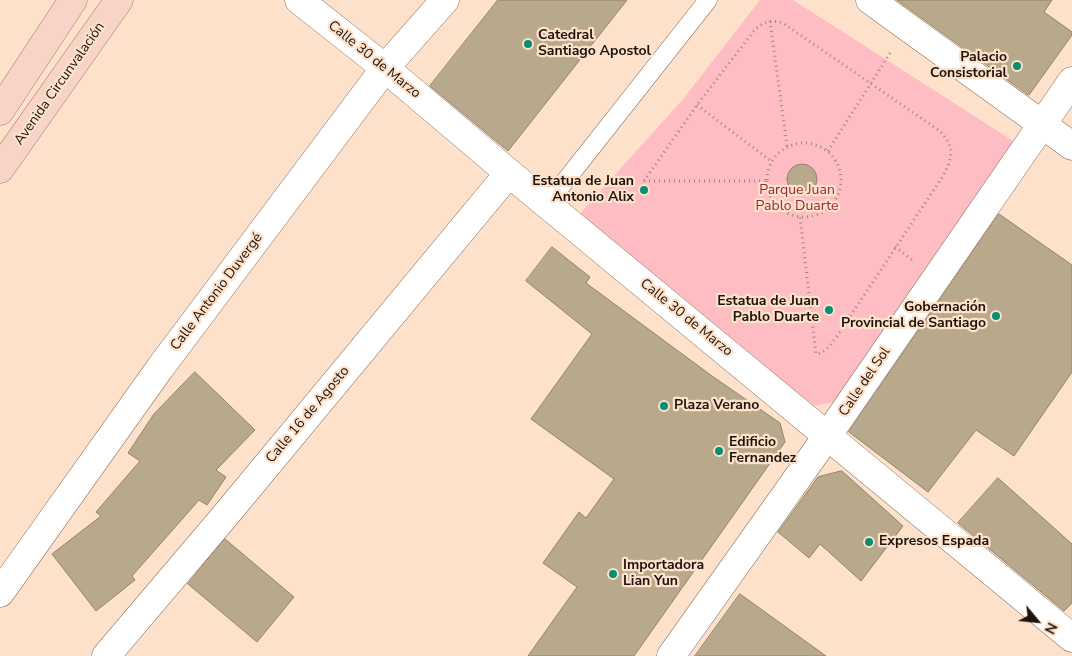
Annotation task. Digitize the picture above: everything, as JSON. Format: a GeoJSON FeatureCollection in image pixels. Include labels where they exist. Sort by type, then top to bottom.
{"type":"FeatureCollection","features":[{"type":"Feature","properties":{"kind":"main road"},"geometry":{"type":"LineString","coordinates":[[0,111],[73,0]]}},
{"type":"Feature","properties":{"kind":"main road"},"geometry":{"type":"LineString","coordinates":[[112,10],[124,0]]}},
{"type":"Feature","properties":{"kind":"main road","name":"Calle 30 de Marzo"},"geometry":{"type":"LineString","coordinates":[[299,0],[385,68],[509,173],[1072,638]]}},
{"type":"Feature","properties":{"kind":"main road","name":"Calle Antonio Duvergé"},"geometry":{"type":"LineString","coordinates":[[0,592],[160,368],[385,68],[445,0]]}},
{"type":"Feature","properties":{"kind":"main road"},"geometry":{"type":"LineString","coordinates":[[870,0],[1072,146]]}},
{"type":"Feature","properties":{"kind":"main road","name":"Avenida Circunvalación"},"geometry":{"type":"LineString","coordinates":[[0,169],[112,10]]}},
{"type":"Feature","properties":{"kind":"main road","name":"Calle del Sol"},"geometry":{"type":"LineString","coordinates":[[671,656],[828,435],[1072,81]]}},
{"type":"Feature","properties":{"kind":"main road","name":"Calle 16 de Agosto"},"geometry":{"type":"LineString","coordinates":[[106,656],[224,517],[509,173]]}},
{"type":"Feature","properties":{"kind":"lane"},"geometry":{"type":"LineString","coordinates":[[547,204],[708,0]]}},
{"type":"Feature","properties":{"kind":"path"},"geometry":{"type":"LineString","coordinates":[[770,21],[787,146]]}},
{"type":"Feature","properties":{"kind":"path"},"geometry":{"type":"LineString","coordinates":[[766,181],[644,181],[697,105],[752,32],[763,23],[770,21],[783,23],[869,84],[940,131],[949,141],[952,151],[943,176],[833,341],[822,353],[816,354],[800,217]]}},
{"type":"Feature","properties":{"kind":"path"},"geometry":{"type":"LineString","coordinates":[[828,151],[907,27]]}},
{"type":"Feature","properties":{"kind":"path"},"geometry":{"type":"LineString","coordinates":[[697,105],[772,161]]}},
{"type":"Feature","properties":{"kind":"path"},"geometry":{"type":"LineString","coordinates":[[797,143],[819,145],[828,151],[835,159],[841,179],[836,199],[825,210],[811,216],[800,217],[781,209],[773,202],[768,192],[767,170],[778,152],[787,146],[797,143]]}},
{"type":"Feature","properties":{"kind":"green space","name":"Parque Juan Pablo Duarte"},"geometry":{"type":"Polygon","coordinates":[[[760,0],[793,0],[1018,144],[843,400],[814,406],[577,217],[684,98],[760,0]]]}},
{"type":"Feature","properties":{"kind":"building","name":"Catedral Santiago Apostol"},"geometry":{"type":"Polygon","coordinates":[[[498,0],[627,0],[508,151],[430,86],[498,0]]]}},
{"type":"Feature","properties":{"kind":"building","name":"Palacio Consistorial"},"geometry":{"type":"Polygon","coordinates":[[[897,0],[1052,0],[1044,12],[1072,32],[1072,35],[1029,95],[897,0]]]}},
{"type":"Feature","properties":{"kind":"building"},"geometry":{"type":"Polygon","coordinates":[[[802,164],[813,168],[817,179],[813,190],[802,194],[791,190],[787,179],[791,168],[802,164]]]}},
{"type":"Feature","properties":{"kind":"building","name":"Gobernación Provincial de Santiago"},"geometry":{"type":"Polygon","coordinates":[[[999,214],[1072,265],[1072,372],[1014,456],[976,430],[928,492],[849,432],[999,214]]]}},
{"type":"Feature","properties":{"kind":"building"},"geometry":{"type":"Polygon","coordinates":[[[552,247],[590,277],[586,283],[712,376],[780,423],[785,442],[634,656],[528,656],[577,587],[543,563],[579,512],[586,518],[614,479],[531,419],[592,334],[526,281],[552,247]]]}},
{"type":"Feature","properties":{"kind":"building"},"geometry":{"type":"Polygon","coordinates":[[[195,372],[255,430],[216,470],[226,477],[207,505],[199,500],[132,576],[135,580],[96,611],[52,554],[101,516],[96,512],[140,461],[128,453],[154,414],[195,372]]]}},
{"type":"Feature","properties":{"kind":"building"},"geometry":{"type":"Polygon","coordinates":[[[842,471],[903,526],[861,581],[820,544],[809,558],[778,532],[818,477],[842,471]]]}},
{"type":"Feature","properties":{"kind":"building"},"geometry":{"type":"Polygon","coordinates":[[[998,478],[1072,544],[1072,603],[1064,611],[958,523],[998,478]]]}},
{"type":"Feature","properties":{"kind":"building"},"geometry":{"type":"Polygon","coordinates":[[[225,539],[294,597],[257,642],[188,584],[225,539]]]}},
{"type":"Feature","properties":{"kind":"building"},"geometry":{"type":"Polygon","coordinates":[[[740,594],[826,656],[695,656],[740,594]]]}},
{"type":"Feature","properties":{"kind":"place","name":"Catedral Santiago Apostol"},"geometry":{"type":"Point","coordinates":[528,44]}},
{"type":"Feature","properties":{"kind":"place","name":"Palacio Consistorial"},"geometry":{"type":"Point","coordinates":[1017,66]}},
{"type":"Feature","properties":{"kind":"place","name":"Estatua de Juan Antonio Alix"},"geometry":{"type":"Point","coordinates":[644,190]}},
{"type":"Feature","properties":{"kind":"place","name":"Estatua de Juan Pablo Duarte"},"geometry":{"type":"Point","coordinates":[829,310]}},
{"type":"Feature","properties":{"kind":"place","name":"Gobernación Provincial de Santiago"},"geometry":{"type":"Point","coordinates":[996,316]}},
{"type":"Feature","properties":{"kind":"place","name":"Plaza Verano"},"geometry":{"type":"Point","coordinates":[664,406]}},
{"type":"Feature","properties":{"kind":"place","name":"Edificio Fernandez"},"geometry":{"type":"Point","coordinates":[719,451]}},
{"type":"Feature","properties":{"kind":"place","name":"Expresos Espada"},"geometry":{"type":"Point","coordinates":[869,542]}},
{"type":"Feature","properties":{"kind":"place","name":"Importadora Lian Yun"},"geometry":{"type":"Point","coordinates":[613,574]}}]}
